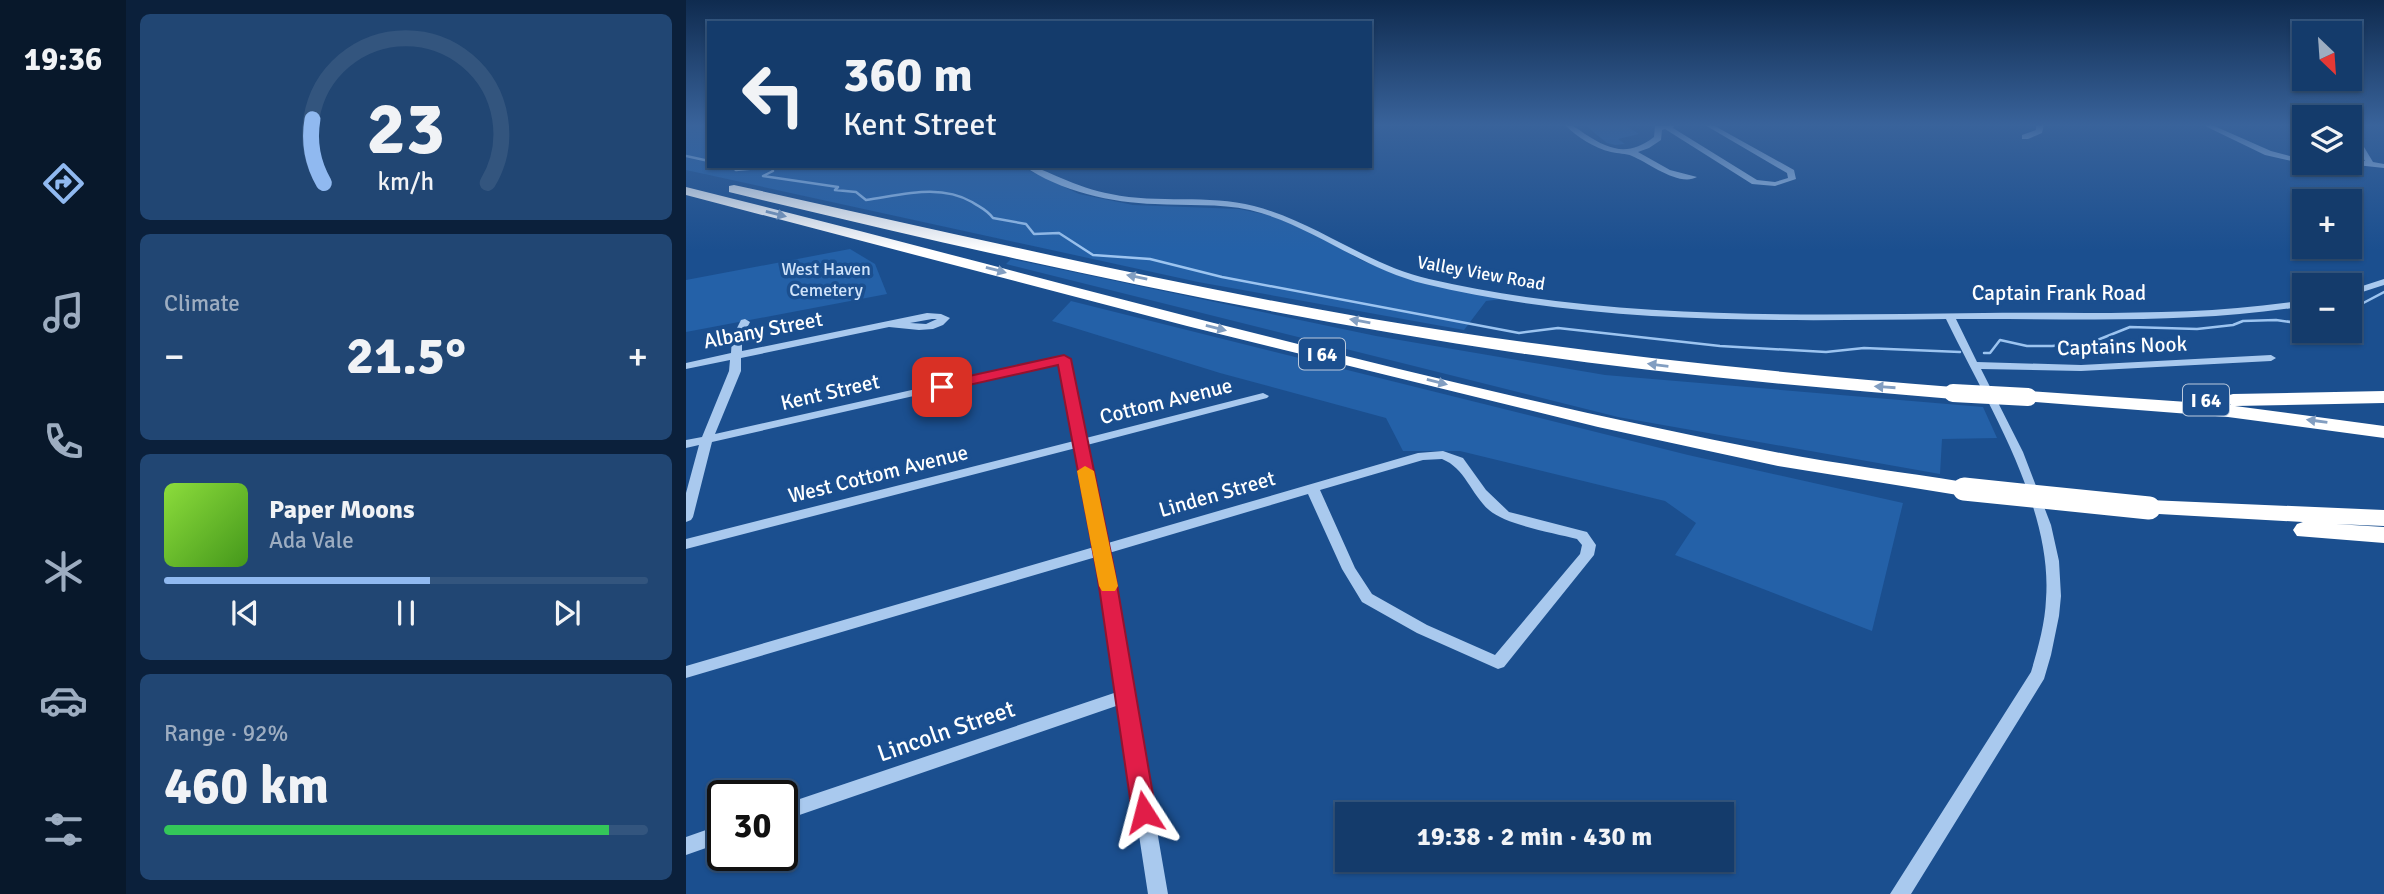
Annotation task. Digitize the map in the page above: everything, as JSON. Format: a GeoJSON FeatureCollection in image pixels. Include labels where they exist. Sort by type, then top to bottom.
{"type":"FeatureCollection","features":[{"type":"Feature","properties":{"kind":"highway","name":"I 64"},"geometry":{"type":"LineString","coordinates":[[686,178],[1225,295],[1423,332],[1573,355],[1735,374],[2028,397],[2290,400],[2384,397]]}},
{"type":"Feature","properties":{"kind":"highway","name":"I 64"},"geometry":{"type":"LineString","coordinates":[[686,191],[1203,325],[1608,424],[1731,451],[1964,489],[2151,512]]}},
{"type":"Feature","properties":{"kind":"highway"},"geometry":{"type":"LineString","coordinates":[[2028,397],[2239,412],[2384,432]]}},
{"type":"Feature","properties":{"kind":"highway"},"geometry":{"type":"LineString","coordinates":[[2151,512],[2384,518]]}},
{"type":"Feature","properties":{"kind":"highway"},"geometry":{"type":"LineString","coordinates":[[2151,512],[2222,525],[2384,535]]}},
{"type":"Feature","properties":{"kind":"street"},"geometry":{"type":"LineString","coordinates":[[1659,167],[1671,175],[1693,177]]}},
{"type":"Feature","properties":{"kind":"street"},"geometry":{"type":"LineString","coordinates":[[1732,167],[1755,182],[1775,184],[1792,179],[1791,172],[1782,167]]}},
{"type":"Feature","properties":{"kind":"street","name":"Valley View Road"},"geometry":{"type":"LineString","coordinates":[[1032,168],[1074,187],[1117,198],[1253,209],[1300,225],[1397,273],[1465,289],[1583,306],[1695,316],[1949,316]]}},
{"type":"Feature","properties":{"kind":"street"},"geometry":{"type":"LineString","coordinates":[[2362,289],[2384,282]]}},
{"type":"Feature","properties":{"kind":"street","name":"Captain Frank Road"},"geometry":{"type":"LineString","coordinates":[[1900,894],[2038,674],[2048,642],[2054,597],[2048,541],[2028,478],[2004,420],[1949,316],[2192,314],[2261,310],[2292,305]]}},
{"type":"Feature","properties":{"kind":"street"},"geometry":{"type":"LineString","coordinates":[[686,517],[707,439],[735,371],[737,338],[745,322]]}},
{"type":"Feature","properties":{"kind":"street","name":"Albany Street"},"geometry":{"type":"LineString","coordinates":[[686,366],[890,324]]}},
{"type":"Feature","properties":{"kind":"street","name":"Captains Nook"},"geometry":{"type":"LineString","coordinates":[[1973,365],[2081,368],[2271,358]]}},
{"type":"Feature","properties":{"kind":"street","name":"Kent Street"},"geometry":{"type":"LineString","coordinates":[[686,444],[1064,359],[1080,444]]}},
{"type":"Feature","properties":{"kind":"street","name":"Cottom Avenue"},"geometry":{"type":"LineString","coordinates":[[1080,444],[1263,396]]}},
{"type":"Feature","properties":{"kind":"street"},"geometry":{"type":"LineString","coordinates":[[1080,444],[1102,550],[1155,893]]}},
{"type":"Feature","properties":{"kind":"street","name":"West Cottom Avenue"},"geometry":{"type":"LineString","coordinates":[[686,544],[1080,444]]}},
{"type":"Feature","properties":{"kind":"street","name":"Linden Street"},"geometry":{"type":"LineString","coordinates":[[686,672],[1422,456],[1443,454],[1459,461],[1481,493],[1494,508],[1505,515],[1582,535],[1589,545],[1587,555],[1498,663]]}},
{"type":"Feature","properties":{"kind":"street"},"geometry":{"type":"LineString","coordinates":[[1312,488],[1349,569],[1367,598],[1422,629],[1498,663]]}},
{"type":"Feature","properties":{"kind":"street","name":"Lincoln Street"},"geometry":{"type":"LineString","coordinates":[[798,808],[1126,696]]}},
{"type":"Feature","properties":{"kind":"street"},"geometry":{"type":"LineString","coordinates":[[686,846],[707,839]]}},
{"type":"Feature","properties":{"kind":"green space"},"geometry":{"type":"Polygon","coordinates":[[[686,167],[1024,168],[1079,194],[1133,205],[1239,209],[1268,215],[1307,230],[1361,260],[1397,275],[1502,299],[1486,301],[1464,330],[1198,282],[686,170],[686,167]]]}},
{"type":"Feature","properties":{"kind":"green space","name":"West Haven Cemetery"},"geometry":{"type":"Polygon","coordinates":[[[850,249],[875,264],[887,294],[686,332],[686,280],[850,249]]]}},
{"type":"Feature","properties":{"kind":"green space"},"geometry":{"type":"Polygon","coordinates":[[[1011,259],[1376,336],[1605,375],[1983,407],[1997,438],[1942,439],[1940,474],[1618,417],[1006,264],[1011,259]]]}},
{"type":"Feature","properties":{"kind":"green space"},"geometry":{"type":"Polygon","coordinates":[[[1071,301],[1688,455],[1903,503],[1872,631],[1675,555],[1696,523],[1665,501],[1460,451],[1403,451],[1386,418],[1220,373],[1052,321],[1071,301]]]}},
{"type":"Feature","properties":{"kind":"waterway"},"geometry":{"type":"LineString","coordinates":[[734,168],[759,168]]}},
{"type":"Feature","properties":{"kind":"waterway"},"geometry":{"type":"LineString","coordinates":[[772,168],[773,171],[763,176],[838,187],[835,190],[856,192],[866,200],[920,192],[960,196],[993,218],[1026,224],[1034,234],[1059,233],[1093,255],[1150,259],[1222,277],[1519,333],[1558,328],[1720,346],[1826,352],[1864,348],[1960,352]]}},
{"type":"Feature","properties":{"kind":"waterway"},"geometry":{"type":"LineString","coordinates":[[2362,304],[2384,292]]}},
{"type":"Feature","properties":{"kind":"waterway"},"geometry":{"type":"LineString","coordinates":[[1984,353],[1990,353],[2000,340],[2027,346],[2090,343],[2130,327],[2197,329],[2233,325],[2243,321],[2292,322]]}},
{"type":"Feature","properties":{"kind":"slow traffic"},"geometry":{"type":"LineString","coordinates":[[1085,471],[1108,586]]}},
{"type":"Feature","properties":{"kind":"route"},"geometry":{"type":"LineString","coordinates":[[942,387],[1064,359],[1090,501],[1102,550],[1144,812]]}}]}
